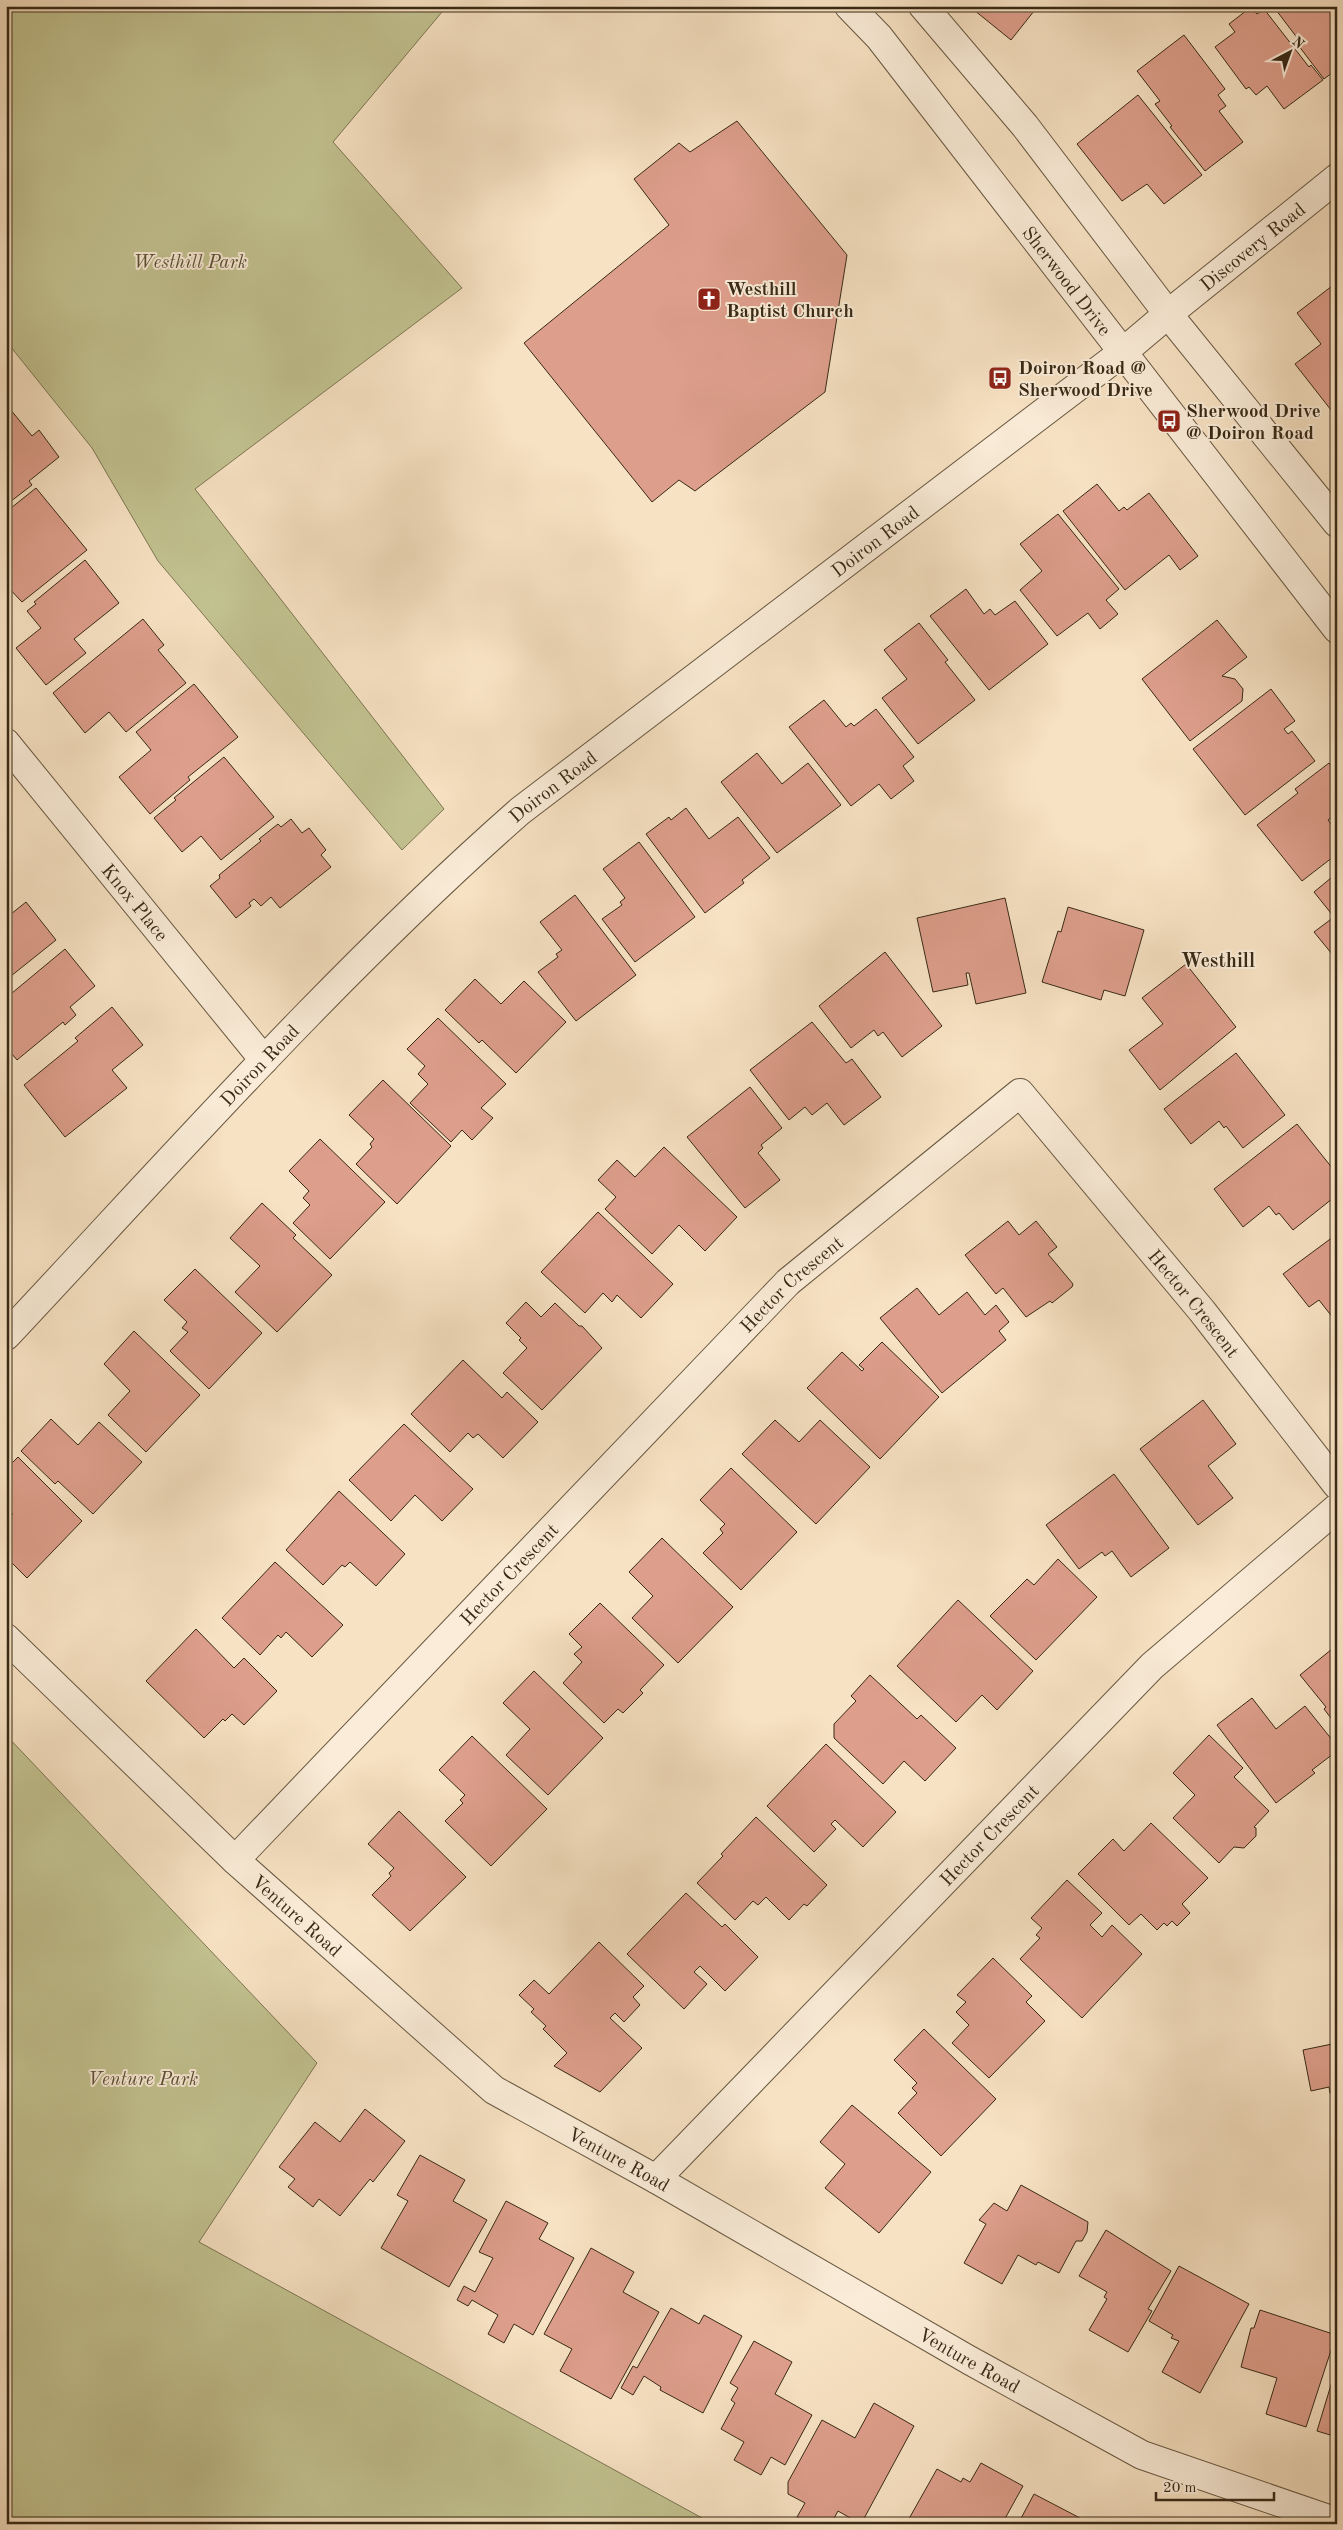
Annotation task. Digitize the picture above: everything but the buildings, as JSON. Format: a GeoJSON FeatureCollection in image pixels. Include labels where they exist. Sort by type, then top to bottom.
{"type":"FeatureCollection","features":[{"type":"Feature","properties":{"kind":"street","name":"Sherwood Drive"},"geometry":{"type":"LineString","coordinates":[[849,6],[879,36],[1337,629]]}},
{"type":"Feature","properties":{"kind":"street"},"geometry":{"type":"LineString","coordinates":[[923,6],[1025,126],[1168,314],[1337,523]]}},
{"type":"Feature","properties":{"kind":"street","name":"Discovery Road"},"geometry":{"type":"LineString","coordinates":[[1168,314],[1337,178]]}},
{"type":"Feature","properties":{"kind":"street","name":"Doiron Road"},"geometry":{"type":"LineString","coordinates":[[6,1336],[264,1060],[445,877],[520,811],[1123,352],[1168,314]]}},
{"type":"Feature","properties":{"kind":"street","name":"Knox Place"},"geometry":{"type":"LineString","coordinates":[[6,744],[264,1060]]}},
{"type":"Feature","properties":{"kind":"street","name":"Hector Crescent"},"geometry":{"type":"LineString","coordinates":[[236,1860],[788,1282],[1020,1093],[1202,1311],[1337,1485]]}},
{"type":"Feature","properties":{"kind":"street","name":"Hector Crescent"},"geometry":{"type":"LineString","coordinates":[[656,2179],[1152,1666],[1337,1508]]}},
{"type":"Feature","properties":{"kind":"street","name":"Venture Road"},"geometry":{"type":"LineString","coordinates":[[6,1638],[236,1860],[494,2090],[656,2179],[969,2360],[1142,2455],[1337,2522]]}},
{"type":"Feature","properties":{"kind":"green space","name":"Westhill Park"},"geometry":{"type":"Polygon","coordinates":[[[6,6],[447,6],[333,142],[462,288],[195,489],[444,809],[402,850],[158,561],[92,448],[6,341],[6,6]]]}},
{"type":"Feature","properties":{"kind":"green space","name":"Venture Park"},"geometry":{"type":"Polygon","coordinates":[[[6,1735],[317,2063],[199,2242],[713,2524],[6,2524],[6,1735]]]}},
{"type":"Feature","properties":{"kind":"place","name":"Westhill Baptist Church"},"geometry":{"type":"Point","coordinates":[709,299]}},
{"type":"Feature","properties":{"kind":"place","name":"Doiron Road @ Sherwood Drive"},"geometry":{"type":"Point","coordinates":[1000,378]}},
{"type":"Feature","properties":{"kind":"place","name":"Sherwood Drive @ Doiron Road"},"geometry":{"type":"Point","coordinates":[1169,421]}},
{"type":"Feature","properties":{"kind":"district","name":"Westhill"},"geometry":{"type":"Point","coordinates":[1218,960]}}]}
